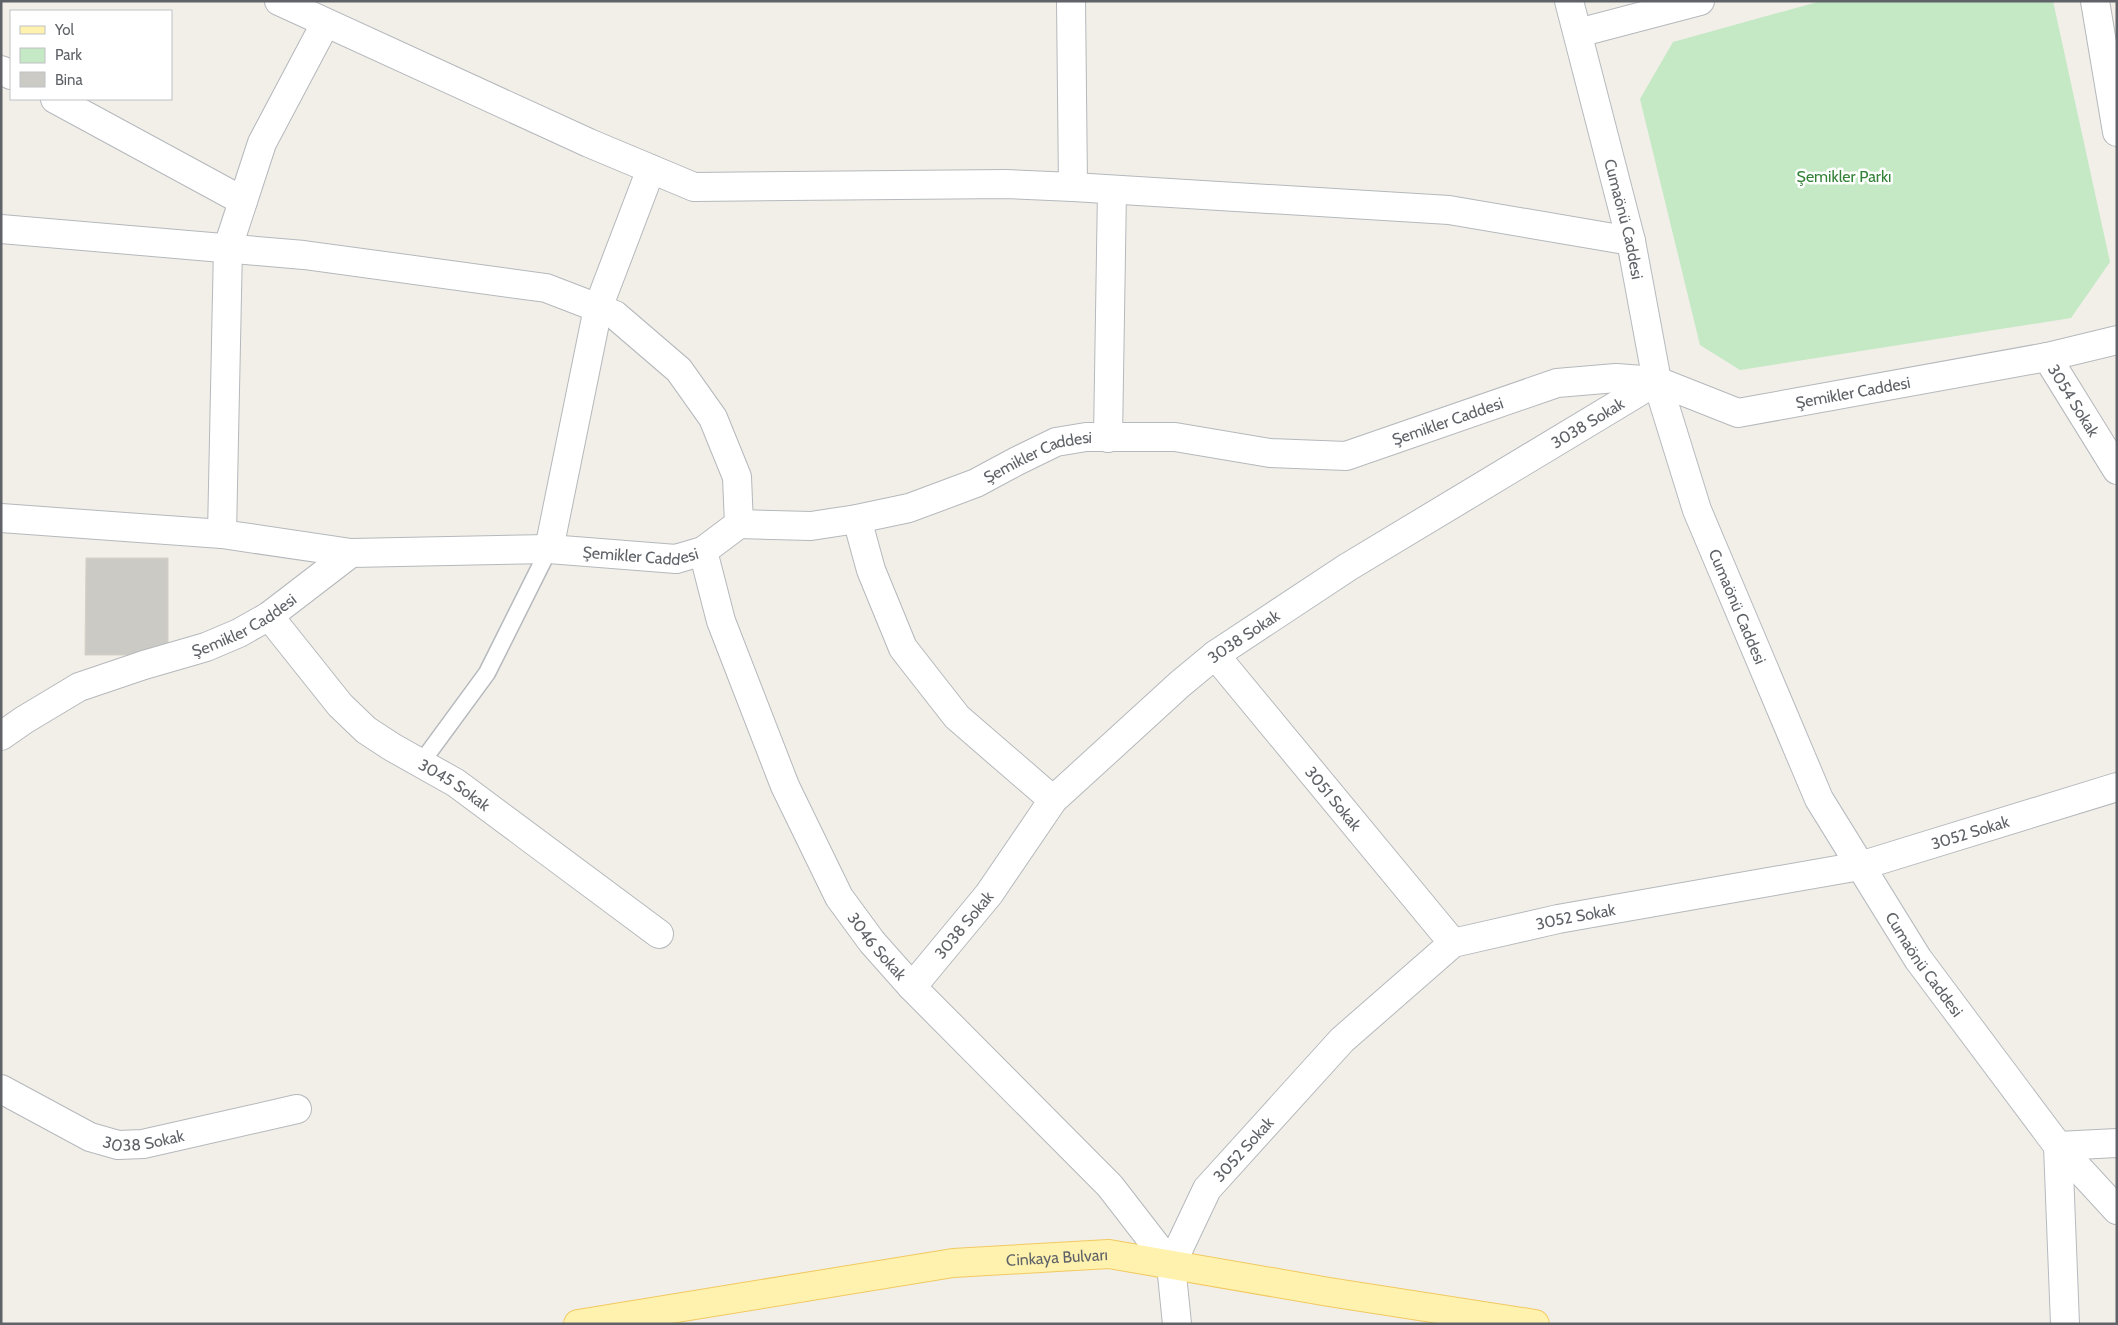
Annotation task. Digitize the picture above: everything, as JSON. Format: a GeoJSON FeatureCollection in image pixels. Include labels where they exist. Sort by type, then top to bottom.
{"type":"FeatureCollection","features":[{"type":"Feature","properties":{"kind":"main road","name":"Cinkaya Bulvarı"},"geometry":{"type":"LineString","coordinates":[[578,1324],[953,1263],[1109,1254],[1536,1324]]}},
{"type":"Feature","properties":{"kind":"street"},"geometry":{"type":"LineString","coordinates":[[279,1],[589,143],[694,187],[996,184],[1073,187],[1449,210],[1631,241]]}},
{"type":"Feature","properties":{"kind":"street"},"geometry":{"type":"LineString","coordinates":[[1071,1],[1073,187]]}},
{"type":"Feature","properties":{"kind":"street","name":"Cumaönü Caddesi"},"geometry":{"type":"LineString","coordinates":[[1569,1],[1631,241],[1657,381],[1697,510],[1819,799],[1918,959],[2058,1146],[2117,1210]]}},
{"type":"Feature","properties":{"kind":"street"},"geometry":{"type":"LineString","coordinates":[[1578,33],[1700,1]]}},
{"type":"Feature","properties":{"kind":"street"},"geometry":{"type":"LineString","coordinates":[[2094,1],[2117,132]]}},
{"type":"Feature","properties":{"kind":"street"},"geometry":{"type":"LineString","coordinates":[[222,534],[228,247],[262,144],[326,24]]}},
{"type":"Feature","properties":{"kind":"street"},"geometry":{"type":"LineString","coordinates":[[57,100],[243,201]]}},
{"type":"Feature","properties":{"kind":"street"},"geometry":{"type":"LineString","coordinates":[[548,549],[598,308],[651,169]]}},
{"type":"Feature","properties":{"kind":"street"},"geometry":{"type":"LineString","coordinates":[[1108,438],[1112,190]]}},
{"type":"Feature","properties":{"kind":"street"},"geometry":{"type":"LineString","coordinates":[[1,229],[304,255],[546,288],[598,308],[615,315],[679,370],[713,418],[737,477],[739,524]]}},
{"type":"Feature","properties":{"kind":"street","name":"Şemikler Caddesi"},"geometry":{"type":"LineString","coordinates":[[1,736],[79,687],[206,647],[239,633],[269,616],[351,553],[548,549],[676,560],[703,551],[739,524],[810,526],[857,519],[909,508],[976,483],[1056,442],[1086,437],[1175,438],[1270,453],[1346,456],[1557,383],[1616,378],[1657,381],[1738,413],[2047,357],[2117,340]]}},
{"type":"Feature","properties":{"kind":"street","name":"3054 Sokak"},"geometry":{"type":"LineString","coordinates":[[2047,357],[2117,470]]}},
{"type":"Feature","properties":{"kind":"street","name":"3038 Sokak"},"geometry":{"type":"LineString","coordinates":[[912,987],[989,894],[1052,800],[1180,684],[1215,655],[1348,567],[1657,381]]}},
{"type":"Feature","properties":{"kind":"street"},"geometry":{"type":"LineString","coordinates":[[1,518],[222,534],[351,553]]}},
{"type":"Feature","properties":{"kind":"street"},"geometry":{"type":"LineString","coordinates":[[857,519],[871,570],[903,648],[957,718],[1052,800]]}},
{"type":"Feature","properties":{"kind":"street","name":"3046 Sokak"},"geometry":{"type":"LineString","coordinates":[[703,551],[721,621],[785,786],[839,897],[872,942],[912,987],[1110,1186],[1171,1265]]}},
{"type":"Feature","properties":{"kind":"street","name":"3045 Sokak"},"geometry":{"type":"LineString","coordinates":[[269,616],[340,705],[366,730],[456,783],[659,934]]}},
{"type":"Feature","properties":{"kind":"street","name":"3051 Sokak"},"geometry":{"type":"LineString","coordinates":[[1215,655],[1453,942]]}},
{"type":"Feature","properties":{"kind":"street","name":"3052 Sokak"},"geometry":{"type":"LineString","coordinates":[[1171,1265],[1207,1189],[1342,1040],[1453,942],[1558,919],[1860,866],[2116,789]]}},
{"type":"Feature","properties":{"kind":"street","name":"3038 Sokak"},"geometry":{"type":"LineString","coordinates":[[1,1089],[90,1137],[118,1145],[143,1144],[297,1109]]}},
{"type":"Feature","properties":{"kind":"street"},"geometry":{"type":"LineString","coordinates":[[2065,1324],[2058,1146],[2117,1143]]}},
{"type":"Feature","properties":{"kind":"street"},"geometry":{"type":"LineString","coordinates":[[1171,1265],[1177,1324]]}},
{"type":"Feature","properties":{"kind":"lane"},"geometry":{"type":"LineString","coordinates":[[421,763],[487,673],[548,549]]}},
{"type":"Feature","properties":{"kind":"green space","name":"Şemikler Parkı"},"geometry":{"type":"Polygon","coordinates":[[[1821,1],[2053,1],[2110,262],[2071,318],[1740,370],[1700,345],[1640,99],[1673,42],[1821,1]]]}},
{"type":"Feature","properties":{"kind":"building"},"geometry":{"type":"Polygon","coordinates":[[[86,558],[168,558],[168,655],[85,655],[86,558]]]}}]}
